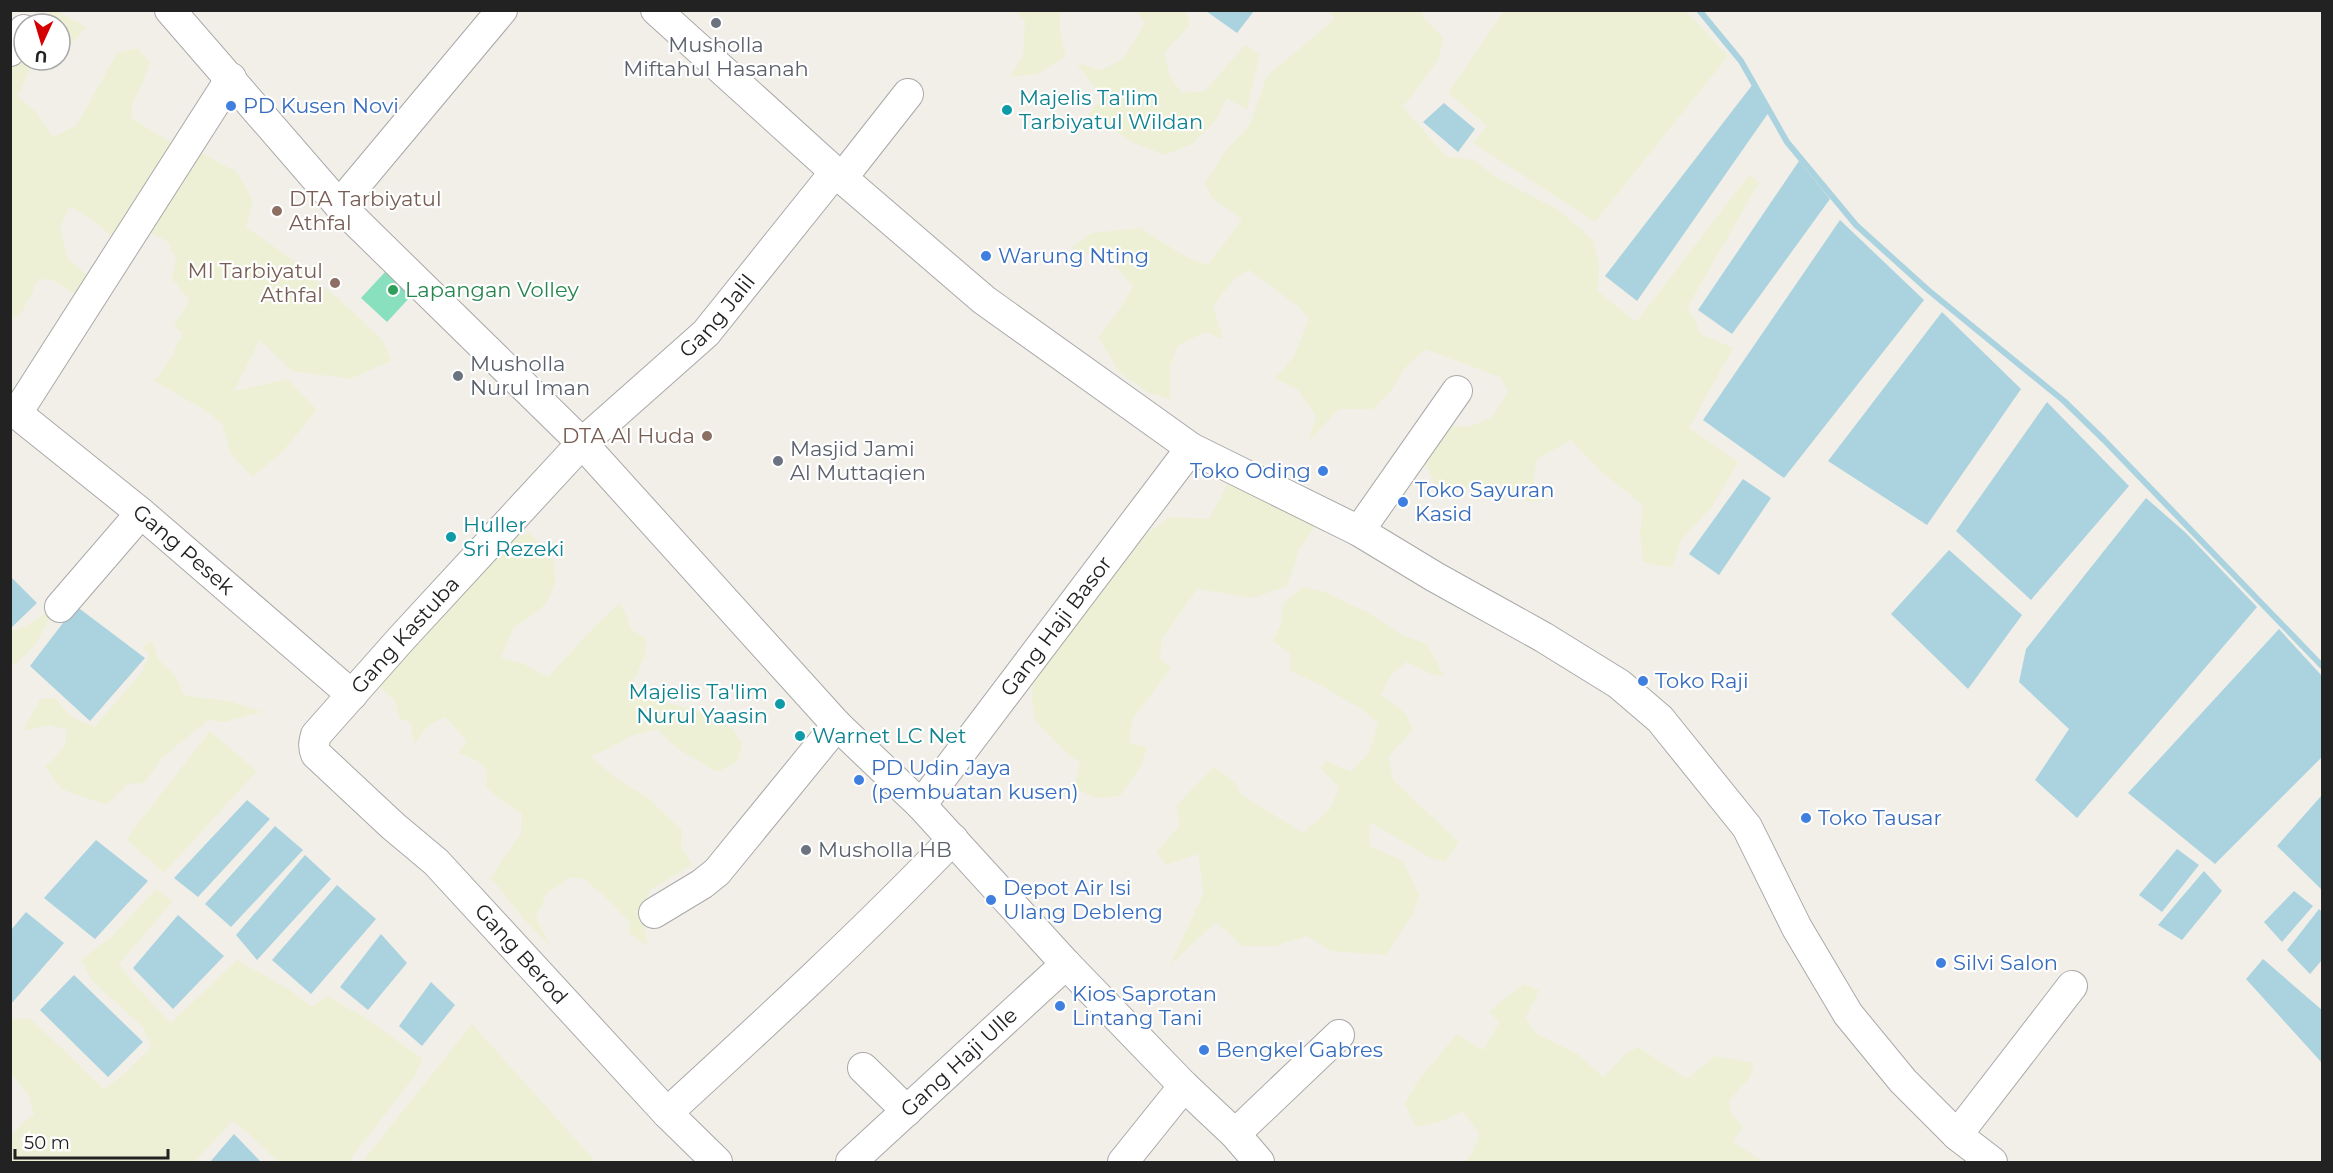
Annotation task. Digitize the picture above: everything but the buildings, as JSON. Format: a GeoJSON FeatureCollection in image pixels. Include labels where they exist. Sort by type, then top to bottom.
{"type":"FeatureCollection","features":[{"type":"Feature","properties":{"kind":"street"},"geometry":{"type":"LineString","coordinates":[[170,10],[339,205],[582,443],[837,725],[921,805],[1066,964],[1184,1086],[1235,1134],[1259,1162]]}},
{"type":"Feature","properties":{"kind":"street"},"geometry":{"type":"LineString","coordinates":[[339,205],[502,10]]}},
{"type":"Feature","properties":{"kind":"street"},"geometry":{"type":"LineString","coordinates":[[656,10],[838,175],[984,300],[1191,448],[1359,531],[1435,578],[1543,637],[1619,684],[1660,719],[1748,827],[1797,928],[1848,1014],[1903,1081],[1957,1135],[1992,1162]]}},
{"type":"Feature","properties":{"kind":"street"},"geometry":{"type":"LineString","coordinates":[[14,410],[231,78]]}},
{"type":"Feature","properties":{"kind":"street","name":"Gang Jalil"},"geometry":{"type":"LineString","coordinates":[[582,443],[706,333],[908,94]]}},
{"type":"Feature","properties":{"kind":"street"},"geometry":{"type":"LineString","coordinates":[[1359,531],[1457,391]]}},
{"type":"Feature","properties":{"kind":"street","name":"Gang Pesek"},"geometry":{"type":"LineString","coordinates":[[14,410],[141,513],[352,694]]}},
{"type":"Feature","properties":{"kind":"street","name":"Gang Kastuba"},"geometry":{"type":"LineString","coordinates":[[316,754],[313,749],[316,735],[582,443]]}},
{"type":"Feature","properties":{"kind":"street","name":"Gang Haji Basor"},"geometry":{"type":"LineString","coordinates":[[921,805],[1191,448]]}},
{"type":"Feature","properties":{"kind":"street"},"geometry":{"type":"LineString","coordinates":[[60,608],[141,513]]}},
{"type":"Feature","properties":{"kind":"street"},"geometry":{"type":"LineString","coordinates":[[654,913],[702,884],[717,872],[837,725]]}},
{"type":"Feature","properties":{"kind":"street","name":"Gang Berod"},"geometry":{"type":"LineString","coordinates":[[316,754],[444,871],[667,1113],[717,1162]]}},
{"type":"Feature","properties":{"kind":"street"},"geometry":{"type":"LineString","coordinates":[[667,1113],[834,959],[953,839]]}},
{"type":"Feature","properties":{"kind":"street","name":"Gang Haji Ulle"},"geometry":{"type":"LineString","coordinates":[[851,1162],[1066,964]]}},
{"type":"Feature","properties":{"kind":"street"},"geometry":{"type":"LineString","coordinates":[[1957,1135],[2072,986]]}},
{"type":"Feature","properties":{"kind":"street"},"geometry":{"type":"LineString","coordinates":[[1235,1134],[1339,1035]]}},
{"type":"Feature","properties":{"kind":"street"},"geometry":{"type":"LineString","coordinates":[[863,1068],[908,1111]]}},
{"type":"Feature","properties":{"kind":"street"},"geometry":{"type":"LineString","coordinates":[[1123,1162],[1184,1086]]}},
{"type":"Feature","properties":{"kind":"green space"},"geometry":{"type":"Polygon","coordinates":[[[1135,10],[1186,11],[1190,25],[1164,53],[1170,77],[1182,93],[1205,91],[1245,45],[1260,55],[1247,110],[1226,98],[1217,119],[1192,144],[1165,155],[1134,143],[1088,115],[1102,98],[1077,63],[1101,70],[1123,59],[1145,22],[1135,10]]]}},
{"type":"Feature","properties":{"kind":"green space"},"geometry":{"type":"Polygon","coordinates":[[[1016,11],[1060,11],[1060,31],[1066,56],[1038,74],[1010,77],[1023,55],[1025,21],[1016,11]]]}},
{"type":"Feature","properties":{"kind":"green space"},"geometry":{"type":"Polygon","coordinates":[[[1329,11],[1423,11],[1423,17],[1443,38],[1438,61],[1403,107],[1446,156],[1473,160],[1499,179],[1559,210],[1592,239],[1599,263],[1598,291],[1636,322],[1749,175],[1759,183],[1688,306],[1701,334],[1733,348],[1689,428],[1738,462],[1711,508],[1681,540],[1672,568],[1643,562],[1640,534],[1643,505],[1599,470],[1571,440],[1537,459],[1533,479],[1540,502],[1527,501],[1499,483],[1477,501],[1469,488],[1437,489],[1424,461],[1437,425],[1469,427],[1492,417],[1508,391],[1500,377],[1425,349],[1405,368],[1390,392],[1373,409],[1339,409],[1308,442],[1316,417],[1298,390],[1275,378],[1294,356],[1309,319],[1299,307],[1249,270],[1235,278],[1213,306],[1223,339],[1205,332],[1178,345],[1170,367],[1170,399],[1149,393],[1120,373],[1098,338],[1133,286],[1118,269],[1094,256],[1071,248],[1091,233],[1140,228],[1188,258],[1208,265],[1242,219],[1211,197],[1205,183],[1225,151],[1249,126],[1267,76],[1335,19],[1329,11]]]}},
{"type":"Feature","properties":{"kind":"green space"},"geometry":{"type":"Polygon","coordinates":[[[1504,11],[1686,11],[1728,56],[1595,222],[1473,143],[1487,126],[1448,93],[1504,11]]]}},
{"type":"Feature","properties":{"kind":"green space"},"geometry":{"type":"Polygon","coordinates":[[[72,19],[87,27],[72,43],[72,19]]]}},
{"type":"Feature","properties":{"kind":"green space"},"geometry":{"type":"Polygon","coordinates":[[[137,48],[150,62],[133,102],[131,118],[177,146],[191,147],[237,172],[253,200],[246,227],[290,258],[351,310],[383,341],[391,361],[350,379],[292,371],[260,340],[234,391],[288,379],[317,410],[283,451],[253,477],[231,454],[222,423],[200,407],[154,381],[170,359],[183,333],[174,327],[189,300],[172,279],[176,260],[168,242],[145,229],[117,248],[108,233],[70,206],[60,228],[68,259],[99,285],[89,303],[52,280],[39,279],[21,314],[11,321],[11,65],[12,72],[29,72],[18,97],[37,113],[53,137],[77,125],[117,53],[137,48]]]}},
{"type":"Feature","properties":{"kind":"green space","name":"Lapangan Volley"},"geometry":{"type":"Polygon","coordinates":[[[398,258],[424,282],[387,322],[361,298],[398,258]]]}},
{"type":"Feature","properties":{"kind":"green space"},"geometry":{"type":"Polygon","coordinates":[[[1230,480],[1318,521],[1299,550],[1287,586],[1253,598],[1197,589],[1162,639],[1160,659],[1171,668],[1132,720],[1130,743],[1147,747],[1141,766],[1120,796],[1098,798],[1074,789],[1080,763],[1064,751],[1036,721],[1032,704],[1032,680],[1136,542],[1170,517],[1209,519],[1230,480]]]}},
{"type":"Feature","properties":{"kind":"green space"},"geometry":{"type":"Polygon","coordinates":[[[530,533],[554,562],[556,580],[549,599],[539,611],[514,627],[501,658],[522,663],[548,677],[594,627],[620,603],[631,629],[646,638],[645,656],[633,683],[642,695],[699,712],[732,728],[742,742],[738,761],[717,772],[678,749],[657,729],[632,736],[591,757],[616,778],[647,797],[682,830],[681,845],[692,865],[650,890],[641,914],[648,946],[628,933],[630,923],[600,892],[585,880],[572,877],[547,893],[536,918],[551,947],[523,918],[491,878],[521,834],[522,814],[486,787],[487,770],[478,761],[458,753],[467,741],[445,717],[428,726],[414,744],[411,722],[400,719],[394,699],[370,679],[501,542],[530,533]]]}},
{"type":"Feature","properties":{"kind":"green space"},"geometry":{"type":"Polygon","coordinates":[[[1303,587],[1322,591],[1367,612],[1402,635],[1427,644],[1444,676],[1433,675],[1406,662],[1391,675],[1381,695],[1406,714],[1413,730],[1388,757],[1393,780],[1459,842],[1445,862],[1431,858],[1369,822],[1370,846],[1403,861],[1419,895],[1412,915],[1386,955],[1331,951],[1307,936],[1275,946],[1242,946],[1216,922],[1170,965],[1204,892],[1198,854],[1166,865],[1156,852],[1180,825],[1176,807],[1191,790],[1214,767],[1234,782],[1241,794],[1303,833],[1330,809],[1339,787],[1320,768],[1327,761],[1351,772],[1369,752],[1378,724],[1363,710],[1290,671],[1290,654],[1273,641],[1281,624],[1284,603],[1303,587]]]}},
{"type":"Feature","properties":{"kind":"green space"},"geometry":{"type":"Polygon","coordinates":[[[50,610],[49,620],[37,642],[16,665],[11,664],[10,631],[26,626],[50,610]]]}},
{"type":"Feature","properties":{"kind":"green space"},"geometry":{"type":"Polygon","coordinates":[[[152,640],[158,659],[175,675],[185,696],[230,701],[262,712],[225,722],[208,720],[161,759],[145,783],[127,784],[106,805],[61,789],[45,767],[65,746],[67,730],[49,725],[23,731],[40,699],[56,698],[70,716],[94,727],[143,671],[149,654],[142,647],[152,640]]]}},
{"type":"Feature","properties":{"kind":"green space"},"geometry":{"type":"Polygon","coordinates":[[[210,731],[257,771],[164,873],[126,839],[210,731]]]}},
{"type":"Feature","properties":{"kind":"green space"},"geometry":{"type":"Polygon","coordinates":[[[156,889],[173,901],[119,964],[134,984],[171,1023],[237,960],[290,990],[312,1007],[327,996],[362,1016],[422,1058],[415,1076],[348,1162],[278,1162],[232,1121],[195,1162],[11,1162],[11,1136],[23,1122],[34,1115],[29,1096],[11,1073],[11,1019],[31,1019],[104,1089],[123,1075],[151,1048],[143,1027],[92,981],[81,960],[111,937],[156,889]]]}},
{"type":"Feature","properties":{"kind":"green space"},"geometry":{"type":"Polygon","coordinates":[[[1524,984],[1539,990],[1526,1018],[1534,1032],[1579,1055],[1603,1077],[1627,1053],[1638,1047],[1687,1079],[1715,1056],[1754,1063],[1750,1078],[1729,1100],[1732,1115],[1743,1126],[1733,1142],[1764,1162],[1464,1162],[1472,1154],[1479,1134],[1463,1111],[1440,1122],[1416,1127],[1405,1104],[1417,1082],[1457,1034],[1483,1050],[1499,1023],[1489,1011],[1524,984]]]}},
{"type":"Feature","properties":{"kind":"green space"},"geometry":{"type":"Polygon","coordinates":[[[472,1024],[596,1162],[362,1162],[472,1024]]]}},
{"type":"Feature","properties":{"kind":"water"},"geometry":{"type":"Polygon","coordinates":[[[1206,11],[1254,11],[1237,33],[1206,11]]]}},
{"type":"Feature","properties":{"kind":"water"},"geometry":{"type":"Polygon","coordinates":[[[1753,84],[1769,112],[1637,301],[1605,276],[1753,84]]]}},
{"type":"Feature","properties":{"kind":"water"},"geometry":{"type":"Polygon","coordinates":[[[1444,103],[1475,129],[1458,152],[1423,122],[1444,103]]]}},
{"type":"Feature","properties":{"kind":"water"},"geometry":{"type":"Polygon","coordinates":[[[1799,161],[1830,199],[1732,334],[1698,310],[1799,161]]]}},
{"type":"Feature","properties":{"kind":"water"},"geometry":{"type":"Polygon","coordinates":[[[1840,220],[1924,300],[1784,478],[1703,420],[1840,220]]]}},
{"type":"Feature","properties":{"kind":"water"},"geometry":{"type":"Polygon","coordinates":[[[1942,312],[2021,389],[1927,525],[1828,461],[1942,312]]]}},
{"type":"Feature","properties":{"kind":"water"},"geometry":{"type":"Polygon","coordinates":[[[2047,402],[2129,486],[2031,600],[1956,531],[2047,402]]]}},
{"type":"Feature","properties":{"kind":"water"},"geometry":{"type":"Polygon","coordinates":[[[1743,479],[1771,498],[1719,575],[1689,554],[1743,479]]]}},
{"type":"Feature","properties":{"kind":"water"},"geometry":{"type":"Polygon","coordinates":[[[2146,498],[2186,533],[2257,607],[2077,818],[2035,780],[2069,729],[2019,682],[2026,649],[2146,498]]]}},
{"type":"Feature","properties":{"kind":"water"},"geometry":{"type":"Polygon","coordinates":[[[1949,550],[2022,615],[1968,689],[1891,614],[1949,550]]]}},
{"type":"Feature","properties":{"kind":"water"},"geometry":{"type":"Polygon","coordinates":[[[10,576],[37,603],[11,628],[10,628],[10,576]]]}},
{"type":"Feature","properties":{"kind":"water"},"geometry":{"type":"Polygon","coordinates":[[[76,606],[145,658],[90,721],[30,666],[76,606]]]}},
{"type":"Feature","properties":{"kind":"water"},"geometry":{"type":"Polygon","coordinates":[[[2279,629],[2322,676],[2322,757],[2215,864],[2128,793],[2279,629]]]}},
{"type":"Feature","properties":{"kind":"water"},"geometry":{"type":"Polygon","coordinates":[[[2322,795],[2322,890],[2277,846],[2322,795]]]}},
{"type":"Feature","properties":{"kind":"water"},"geometry":{"type":"Polygon","coordinates":[[[247,800],[270,819],[198,897],[174,878],[247,800]]]}},
{"type":"Feature","properties":{"kind":"water"},"geometry":{"type":"Polygon","coordinates":[[[275,826],[303,850],[231,927],[205,904],[275,826]]]}},
{"type":"Feature","properties":{"kind":"water"},"geometry":{"type":"Polygon","coordinates":[[[96,840],[148,881],[95,939],[44,898],[96,840]]]}},
{"type":"Feature","properties":{"kind":"water"},"geometry":{"type":"Polygon","coordinates":[[[2177,849],[2199,865],[2162,912],[2139,895],[2177,849]]]}},
{"type":"Feature","properties":{"kind":"water"},"geometry":{"type":"Polygon","coordinates":[[[305,855],[331,879],[257,960],[236,935],[305,855]]]}},
{"type":"Feature","properties":{"kind":"water"},"geometry":{"type":"Polygon","coordinates":[[[2204,871],[2222,891],[2182,940],[2158,925],[2204,871]]]}},
{"type":"Feature","properties":{"kind":"water"},"geometry":{"type":"Polygon","coordinates":[[[337,885],[376,919],[311,994],[272,960],[337,885]]]}},
{"type":"Feature","properties":{"kind":"water"},"geometry":{"type":"Polygon","coordinates":[[[2294,891],[2313,906],[2282,942],[2264,922],[2294,891]]]}},
{"type":"Feature","properties":{"kind":"water"},"geometry":{"type":"Polygon","coordinates":[[[2319,909],[2322,912],[2322,960],[2310,974],[2287,950],[2319,909]]]}},
{"type":"Feature","properties":{"kind":"water"},"geometry":{"type":"Polygon","coordinates":[[[26,912],[64,943],[11,1004],[11,930],[26,912]]]}},
{"type":"Feature","properties":{"kind":"water"},"geometry":{"type":"Polygon","coordinates":[[[178,915],[224,956],[173,1009],[133,968],[178,915]]]}},
{"type":"Feature","properties":{"kind":"water"},"geometry":{"type":"Polygon","coordinates":[[[381,934],[407,963],[368,1010],[340,987],[381,934]]]}},
{"type":"Feature","properties":{"kind":"water"},"geometry":{"type":"Polygon","coordinates":[[[2263,959],[2322,1010],[2322,1063],[2246,979],[2263,959]]]}},
{"type":"Feature","properties":{"kind":"water"},"geometry":{"type":"Polygon","coordinates":[[[74,975],[143,1042],[108,1077],[40,1010],[74,975]]]}},
{"type":"Feature","properties":{"kind":"water"},"geometry":{"type":"Polygon","coordinates":[[[431,982],[455,1005],[422,1046],[399,1026],[431,982]]]}},
{"type":"Feature","properties":{"kind":"water"},"geometry":{"type":"Polygon","coordinates":[[[234,1134],[261,1162],[210,1162],[234,1134]]]}},
{"type":"Feature","properties":{"kind":"waterway"},"geometry":{"type":"LineString","coordinates":[[1699,10],[1741,61],[1787,142],[1856,225],[1928,290],[2064,401],[2322,666]]}},
{"type":"Feature","properties":{"kind":"place","name":"Musholla Miftahul Hasanah"},"geometry":{"type":"Point","coordinates":[716,23]}},
{"type":"Feature","properties":{"kind":"place","name":"PD Kusen Novi"},"geometry":{"type":"Point","coordinates":[231,106]}},
{"type":"Feature","properties":{"kind":"place","name":"Majelis Ta'lim Tarbiyatul Wildan"},"geometry":{"type":"Point","coordinates":[1007,110]}},
{"type":"Feature","properties":{"kind":"place","name":"DTA Tarbiyatul Athfal"},"geometry":{"type":"Point","coordinates":[277,211]}},
{"type":"Feature","properties":{"kind":"place","name":"Warung Nting"},"geometry":{"type":"Point","coordinates":[986,256]}},
{"type":"Feature","properties":{"kind":"place","name":"MI Tarbiyatul Athfal"},"geometry":{"type":"Point","coordinates":[335,283]}},
{"type":"Feature","properties":{"kind":"place","name":"Lapangan Volley"},"geometry":{"type":"Point","coordinates":[393,290]}},
{"type":"Feature","properties":{"kind":"place","name":"Musholla Nurul Iman"},"geometry":{"type":"Point","coordinates":[458,376]}},
{"type":"Feature","properties":{"kind":"place","name":"DTA Al Huda"},"geometry":{"type":"Point","coordinates":[707,436]}},
{"type":"Feature","properties":{"kind":"place","name":"Masjid Jami Al Muttaqien"},"geometry":{"type":"Point","coordinates":[778,461]}},
{"type":"Feature","properties":{"kind":"place","name":"Toko Oding"},"geometry":{"type":"Point","coordinates":[1323,471]}},
{"type":"Feature","properties":{"kind":"place","name":"Toko Sayuran Kasid"},"geometry":{"type":"Point","coordinates":[1403,502]}},
{"type":"Feature","properties":{"kind":"place","name":"Huller Sri Rezeki"},"geometry":{"type":"Point","coordinates":[451,537]}},
{"type":"Feature","properties":{"kind":"place","name":"Toko Raji"},"geometry":{"type":"Point","coordinates":[1643,681]}},
{"type":"Feature","properties":{"kind":"place","name":"Majelis Ta'lim Nurul Yaasin"},"geometry":{"type":"Point","coordinates":[780,704]}},
{"type":"Feature","properties":{"kind":"place","name":"Warnet LC Net"},"geometry":{"type":"Point","coordinates":[800,736]}},
{"type":"Feature","properties":{"kind":"place","name":"PD Udin Jaya (pembuatan kusen)"},"geometry":{"type":"Point","coordinates":[859,780]}},
{"type":"Feature","properties":{"kind":"place","name":"Toko Tausar"},"geometry":{"type":"Point","coordinates":[1806,818]}},
{"type":"Feature","properties":{"kind":"place","name":"Musholla HB"},"geometry":{"type":"Point","coordinates":[806,850]}},
{"type":"Feature","properties":{"kind":"place","name":"Depot Air Isi Ulang Debleng"},"geometry":{"type":"Point","coordinates":[991,900]}},
{"type":"Feature","properties":{"kind":"place","name":"Silvi Salon"},"geometry":{"type":"Point","coordinates":[1941,963]}},
{"type":"Feature","properties":{"kind":"place","name":"Kios Saprotan Lintang Tani"},"geometry":{"type":"Point","coordinates":[1060,1006]}},
{"type":"Feature","properties":{"kind":"place","name":"Bengkel Gabres"},"geometry":{"type":"Point","coordinates":[1204,1050]}}]}
